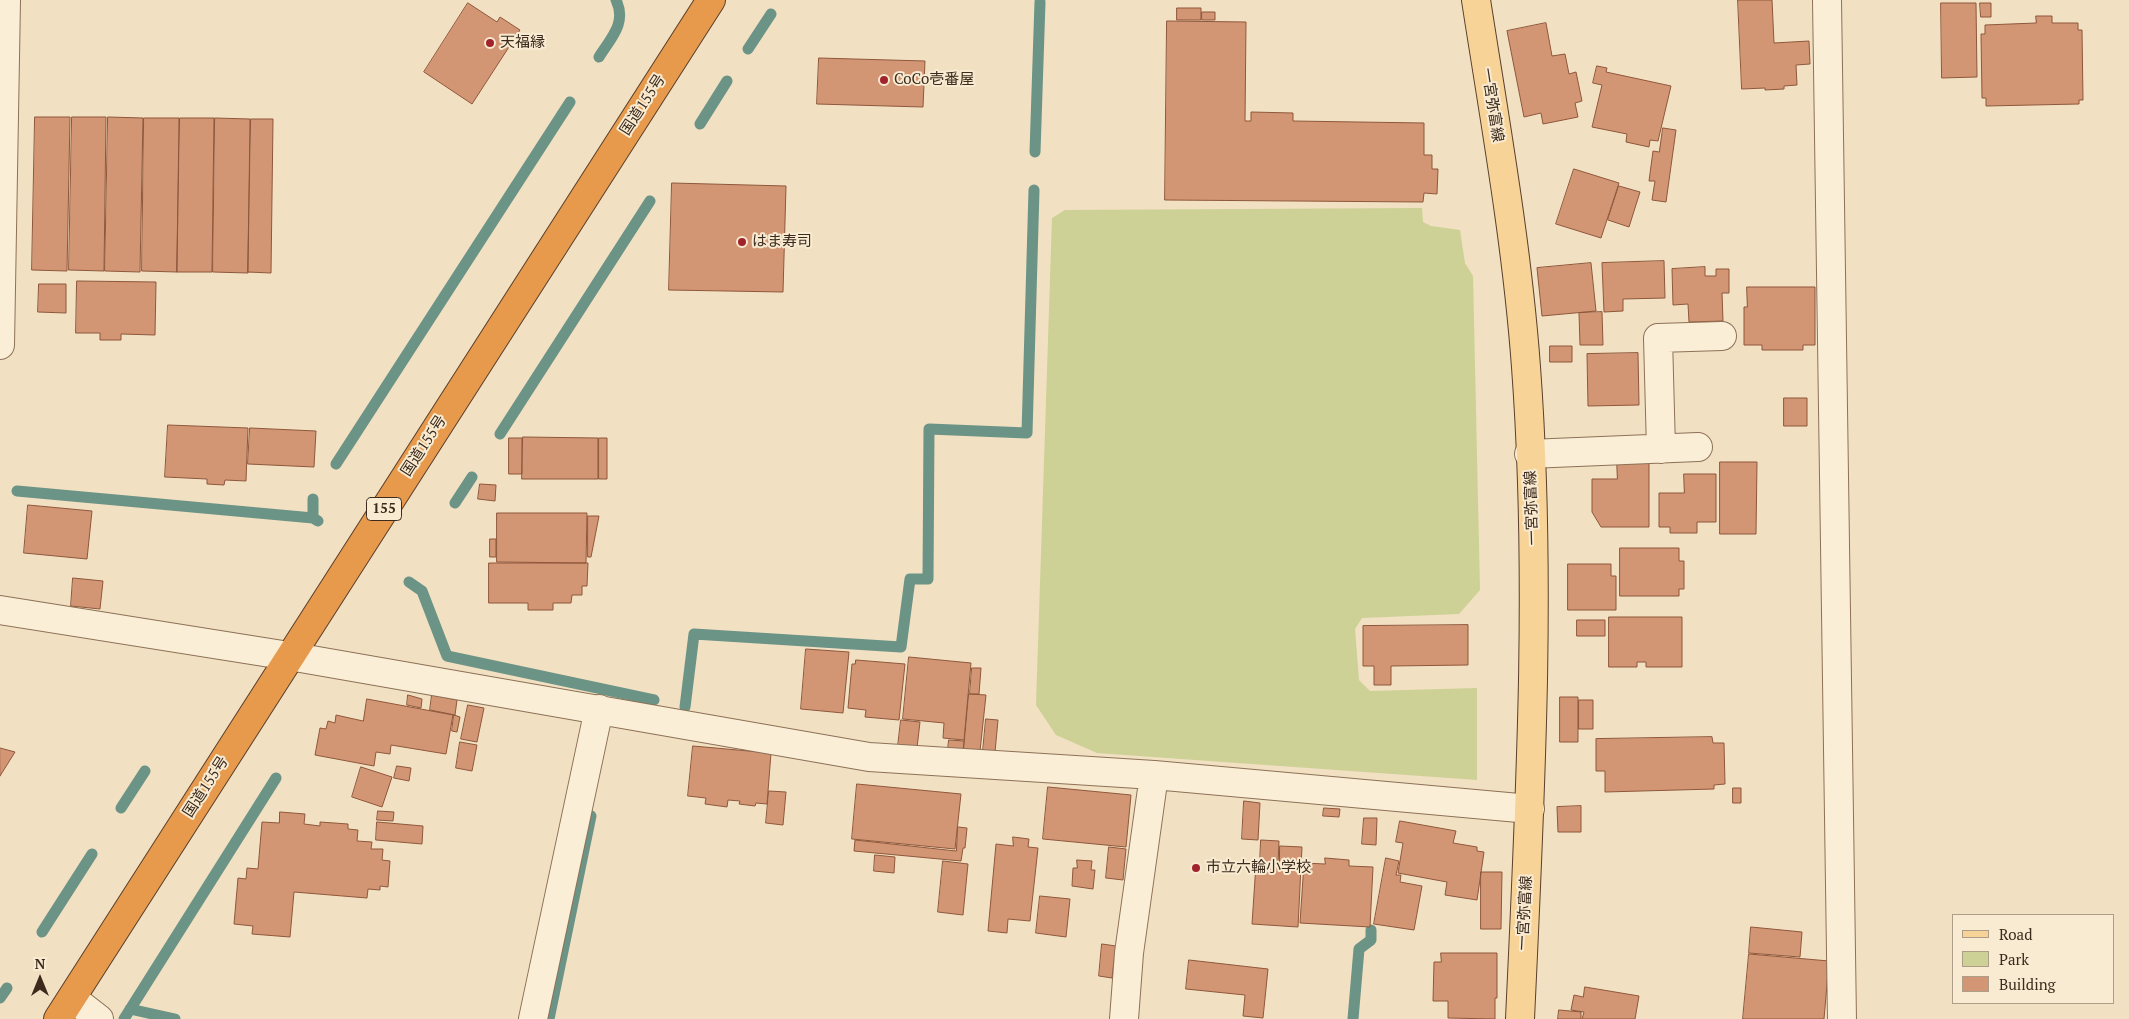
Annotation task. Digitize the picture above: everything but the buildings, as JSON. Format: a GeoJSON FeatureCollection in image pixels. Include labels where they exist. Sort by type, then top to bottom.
{"type":"FeatureCollection","features":[{"type":"Feature","properties":{"kind":"highway","name":"国道155号"},"geometry":{"type":"LineString","coordinates":[[65,1008],[711,0]]}},
{"type":"Feature","properties":{"kind":"main road","name":"一宮弥富線"},"geometry":{"type":"LineString","coordinates":[[1476,0],[1512,234],[1526,367],[1530,454],[1534,559],[1530,809],[1520,1019]]}},
{"type":"Feature","properties":{"kind":"street"},"geometry":{"type":"LineString","coordinates":[[0,345],[6,0]]}},
{"type":"Feature","properties":{"kind":"street"},"geometry":{"type":"LineString","coordinates":[[1827,0],[1842,1019]]}},
{"type":"Feature","properties":{"kind":"street"},"geometry":{"type":"LineString","coordinates":[[1661,449],[1658,338],[1722,336]]}},
{"type":"Feature","properties":{"kind":"street"},"geometry":{"type":"LineString","coordinates":[[1530,454],[1698,447]]}},
{"type":"Feature","properties":{"kind":"street"},"geometry":{"type":"LineString","coordinates":[[0,610],[289,656],[869,757],[1154,775],[1530,809]]}},
{"type":"Feature","properties":{"kind":"street"},"geometry":{"type":"LineString","coordinates":[[533,1019],[598,709]]}},
{"type":"Feature","properties":{"kind":"street"},"geometry":{"type":"LineString","coordinates":[[1124,1019],[1129,953],[1154,775]]}},
{"type":"Feature","properties":{"kind":"street"},"geometry":{"type":"LineString","coordinates":[[65,1008],[99,1019]]}},
{"type":"Feature","properties":{"kind":"green space"},"geometry":{"type":"Polygon","coordinates":[[[1422,208],[1423,222],[1431,226],[1460,230],[1465,263],[1473,276],[1480,590],[1459,614],[1362,618],[1355,629],[1359,680],[1370,691],[1477,688],[1477,780],[1097,753],[1056,735],[1036,705],[1052,218],[1065,210],[1422,208]]]}},
{"type":"Feature","properties":{"kind":"waterway"},"geometry":{"type":"LineString","coordinates":[[599,57],[613,37],[619,23],[619,8],[616,0]]}},
{"type":"Feature","properties":{"kind":"waterway"},"geometry":{"type":"LineString","coordinates":[[1035,152],[1040,2]]}},
{"type":"Feature","properties":{"kind":"waterway"},"geometry":{"type":"LineString","coordinates":[[748,49],[771,14]]}},
{"type":"Feature","properties":{"kind":"waterway"},"geometry":{"type":"LineString","coordinates":[[700,124],[727,81]]}},
{"type":"Feature","properties":{"kind":"waterway"},"geometry":{"type":"LineString","coordinates":[[336,464],[570,102]]}},
{"type":"Feature","properties":{"kind":"waterway"},"geometry":{"type":"LineString","coordinates":[[685,707],[694,634],[901,647],[910,579],[928,579],[929,429],[1027,433],[1034,190]]}},
{"type":"Feature","properties":{"kind":"waterway"},"geometry":{"type":"LineString","coordinates":[[500,434],[650,201]]}},
{"type":"Feature","properties":{"kind":"waterway"},"geometry":{"type":"LineString","coordinates":[[455,503],[472,477]]}},
{"type":"Feature","properties":{"kind":"waterway"},"geometry":{"type":"LineString","coordinates":[[17,491],[313,518],[318,521]]}},
{"type":"Feature","properties":{"kind":"waterway"},"geometry":{"type":"LineString","coordinates":[[313,499],[313,518]]}},
{"type":"Feature","properties":{"kind":"waterway"},"geometry":{"type":"LineString","coordinates":[[409,582],[422,591],[447,656],[654,700]]}},
{"type":"Feature","properties":{"kind":"waterway"},"geometry":{"type":"LineString","coordinates":[[121,808],[145,771]]}},
{"type":"Feature","properties":{"kind":"waterway"},"geometry":{"type":"LineString","coordinates":[[124,1019],[276,778]]}},
{"type":"Feature","properties":{"kind":"waterway"},"geometry":{"type":"LineString","coordinates":[[549,1019],[591,816]]}},
{"type":"Feature","properties":{"kind":"waterway"},"geometry":{"type":"LineString","coordinates":[[42,932],[92,854]]}},
{"type":"Feature","properties":{"kind":"waterway"},"geometry":{"type":"LineString","coordinates":[[1353,1019],[1359,949],[1371,940],[1371,930]]}},
{"type":"Feature","properties":{"kind":"waterway"},"geometry":{"type":"LineString","coordinates":[[0,998],[7,988]]}},
{"type":"Feature","properties":{"kind":"waterway"},"geometry":{"type":"LineString","coordinates":[[130,1009],[175,1019]]}},
{"type":"Feature","properties":{"kind":"place","name":"天福縁"},"geometry":{"type":"Point","coordinates":[490,43]}},
{"type":"Feature","properties":{"kind":"place","name":"CoCo壱番屋"},"geometry":{"type":"Point","coordinates":[884,80]}},
{"type":"Feature","properties":{"kind":"place","name":"はま寿司"},"geometry":{"type":"Point","coordinates":[742,242]}},
{"type":"Feature","properties":{"kind":"place","name":"市立六輪小学校"},"geometry":{"type":"Point","coordinates":[1196,868]}}]}
